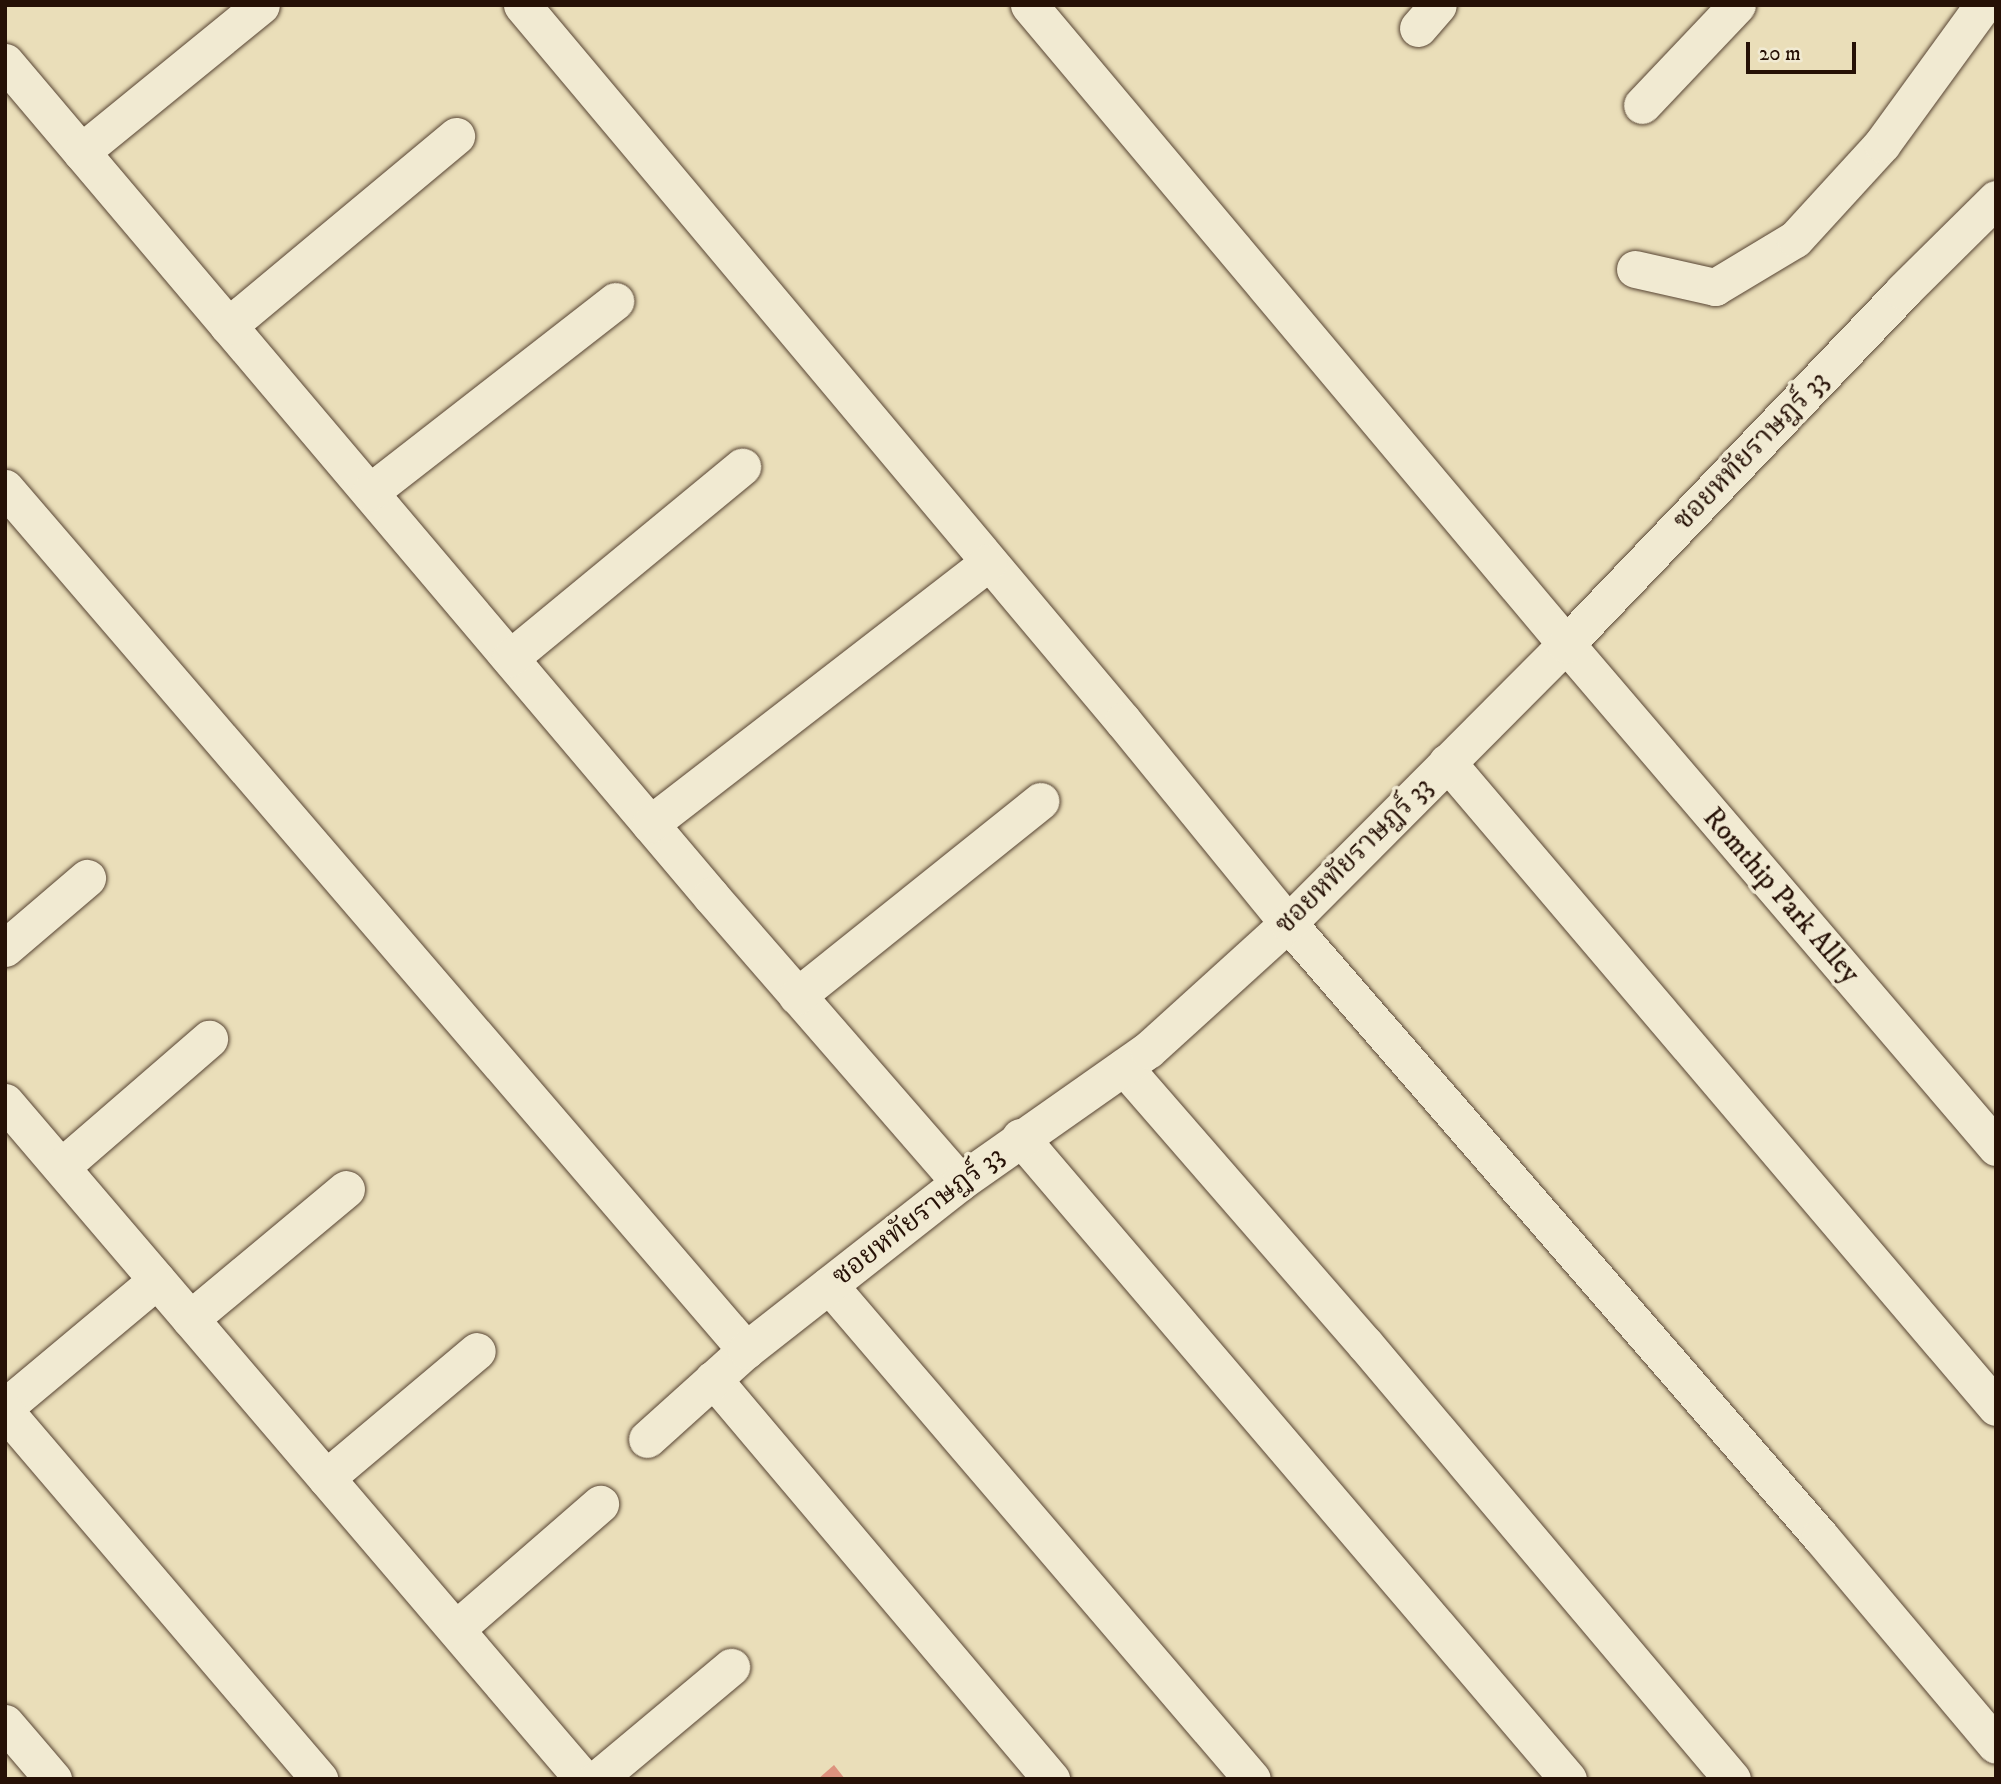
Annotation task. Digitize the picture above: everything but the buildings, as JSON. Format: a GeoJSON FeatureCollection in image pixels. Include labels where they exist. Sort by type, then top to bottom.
{"type":"FeatureCollection","features":[{"type":"Feature","properties":{"kind":"street"},"geometry":{"type":"LineString","coordinates":[[81,152],[261,5]]}},
{"type":"Feature","properties":{"kind":"street"},"geometry":{"type":"LineString","coordinates":[[523,5],[1132,732],[1288,923],[1820,1536],[1996,1745]]}},
{"type":"Feature","properties":{"kind":"street","name":"Romthip Park Alley"},"geometry":{"type":"LineString","coordinates":[[1029,5],[1566,644],[1996,1147]]}},
{"type":"Feature","properties":{"kind":"street"},"geometry":{"type":"LineString","coordinates":[[1642,105],[1737,5]]}},
{"type":"Feature","properties":{"kind":"street"},"geometry":{"type":"LineString","coordinates":[[1635,269],[1714,287],[1795,239],[1882,144],[1983,5]]}},
{"type":"Feature","properties":{"kind":"street"},"geometry":{"type":"LineString","coordinates":[[5,62],[650,824],[960,1182]]}},
{"type":"Feature","properties":{"kind":"street"},"geometry":{"type":"LineString","coordinates":[[228,326],[456,136]]}},
{"type":"Feature","properties":{"kind":"street","name":"ซอยหทัยราษฎร์ 33"},"geometry":{"type":"LineString","coordinates":[[647,1439],[746,1350],[960,1182],[1020,1137],[1148,1050],[1288,923],[1566,644],[1903,291],[1996,199]]}},
{"type":"Feature","properties":{"kind":"street"},"geometry":{"type":"LineString","coordinates":[[370,492],[615,301]]}},
{"type":"Feature","properties":{"kind":"street"},"geometry":{"type":"LineString","coordinates":[[510,658],[742,467]]}},
{"type":"Feature","properties":{"kind":"street"},"geometry":{"type":"LineString","coordinates":[[5,488],[746,1350]]}},
{"type":"Feature","properties":{"kind":"street"},"geometry":{"type":"LineString","coordinates":[[650,824],[988,563]]}},
{"type":"Feature","properties":{"kind":"street"},"geometry":{"type":"LineString","coordinates":[[1447,762],[1996,1407]]}},
{"type":"Feature","properties":{"kind":"street"},"geometry":{"type":"LineString","coordinates":[[797,996],[1040,801]]}},
{"type":"Feature","properties":{"kind":"street"},"geometry":{"type":"LineString","coordinates":[[5,948],[87,877]]}},
{"type":"Feature","properties":{"kind":"street"},"geometry":{"type":"LineString","coordinates":[[61,1167],[209,1039]]}},
{"type":"Feature","properties":{"kind":"street"},"geometry":{"type":"LineString","coordinates":[[1124,1067],[1374,1354],[1732,1779]]}},
{"type":"Feature","properties":{"kind":"street"},"geometry":{"type":"LineString","coordinates":[[5,1102],[583,1779]]}},
{"type":"Feature","properties":{"kind":"street"},"geometry":{"type":"LineString","coordinates":[[1020,1137],[1568,1779]]}},
{"type":"Feature","properties":{"kind":"street"},"geometry":{"type":"LineString","coordinates":[[190,1318],[346,1189]]}},
{"type":"Feature","properties":{"kind":"street"},"geometry":{"type":"LineString","coordinates":[[157,1280],[5,1409],[319,1779]]}},
{"type":"Feature","properties":{"kind":"street"},"geometry":{"type":"LineString","coordinates":[[829,1285],[1252,1779]]}},
{"type":"Feature","properties":{"kind":"street"},"geometry":{"type":"LineString","coordinates":[[326,1478],[477,1351]]}},
{"type":"Feature","properties":{"kind":"street"},"geometry":{"type":"LineString","coordinates":[[713,1380],[1051,1779]]}},
{"type":"Feature","properties":{"kind":"street"},"geometry":{"type":"LineString","coordinates":[[456,1629],[600,1504]]}},
{"type":"Feature","properties":{"kind":"street"},"geometry":{"type":"LineString","coordinates":[[597,1779],[731,1667]]}},
{"type":"Feature","properties":{"kind":"street"},"geometry":{"type":"LineString","coordinates":[[5,1723],[53,1779]]}}]}
